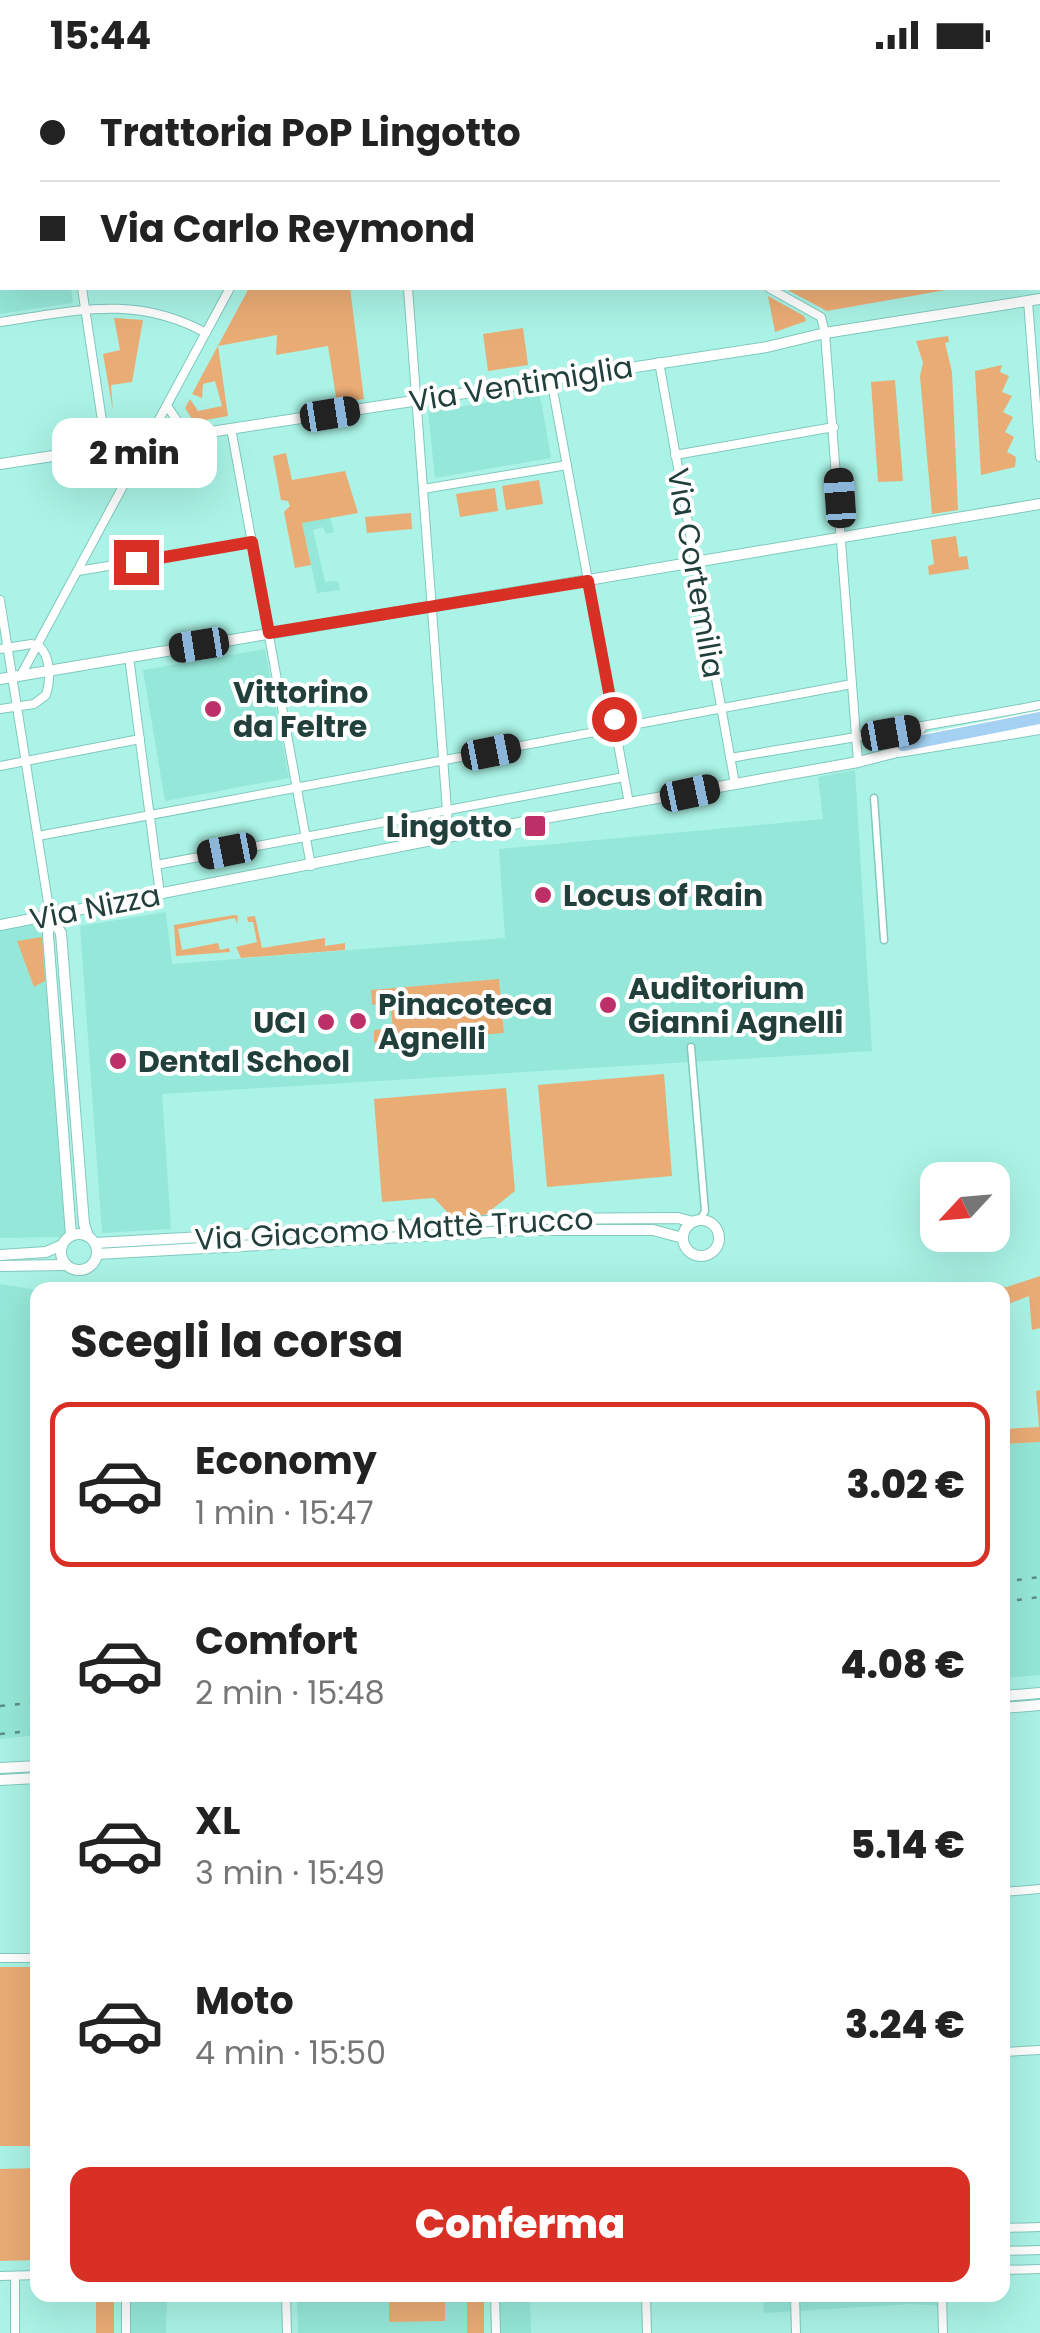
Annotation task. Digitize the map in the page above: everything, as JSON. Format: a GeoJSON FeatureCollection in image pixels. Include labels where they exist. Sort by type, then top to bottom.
{"type":"FeatureCollection","features":[{"type":"Feature","properties":{"kind":"main road"},"geometry":{"type":"LineString","coordinates":[[900,748],[1040,718]]}},
{"type":"Feature","properties":{"kind":"street"},"geometry":{"type":"LineString","coordinates":[[82,290],[106,448]]}},
{"type":"Feature","properties":{"kind":"street"},"geometry":{"type":"LineString","coordinates":[[17,676],[39,646],[229,290]]}},
{"type":"Feature","properties":{"kind":"street"},"geometry":{"type":"LineString","coordinates":[[408,290],[450,838]]}},
{"type":"Feature","properties":{"kind":"street"},"geometry":{"type":"LineString","coordinates":[[773,290],[820,317],[825,332],[858,762]]}},
{"type":"Feature","properties":{"kind":"street"},"geometry":{"type":"LineString","coordinates":[[1034,300],[1040,456]]}},
{"type":"Feature","properties":{"kind":"street","name":"Via Ventimiglia"},"geometry":{"type":"LineString","coordinates":[[0,464],[768,347],[825,332],[1034,300]]}},
{"type":"Feature","properties":{"kind":"street"},"geometry":{"type":"LineString","coordinates":[[0,322],[86,309],[144,310],[176,318],[206,333]]}},
{"type":"Feature","properties":{"kind":"street","name":"Via Cortemilia"},"geometry":{"type":"LineString","coordinates":[[658,362],[735,784]]}},
{"type":"Feature","properties":{"kind":"street"},"geometry":{"type":"LineString","coordinates":[[551,379],[628,798]]}},
{"type":"Feature","properties":{"kind":"street"},"geometry":{"type":"LineString","coordinates":[[166,406],[187,435]]}},
{"type":"Feature","properties":{"kind":"street"},"geometry":{"type":"LineString","coordinates":[[675,454],[834,427]]}},
{"type":"Feature","properties":{"kind":"street"},"geometry":{"type":"LineString","coordinates":[[231,428],[311,866]]}},
{"type":"Feature","properties":{"kind":"street"},"geometry":{"type":"LineString","coordinates":[[424,489],[567,465]]}},
{"type":"Feature","properties":{"kind":"street"},"geometry":{"type":"LineString","coordinates":[[0,679],[1040,504]]}},
{"type":"Feature","properties":{"kind":"street"},"geometry":{"type":"LineString","coordinates":[[78,572],[252,542]]}},
{"type":"Feature","properties":{"kind":"street"},"geometry":{"type":"LineString","coordinates":[[0,600],[4,648],[17,676],[18,706],[50,916],[48,935],[71,1234],[46,1252],[0,1255]]}},
{"type":"Feature","properties":{"kind":"street"},"geometry":{"type":"LineString","coordinates":[[0,709],[44,698],[49,685],[46,654],[39,646],[4,648]]}},
{"type":"Feature","properties":{"kind":"street"},"geometry":{"type":"LineString","coordinates":[[128,657],[160,894]]}},
{"type":"Feature","properties":{"kind":"street"},"geometry":{"type":"LineString","coordinates":[[38,836],[852,684]]}},
{"type":"Feature","properties":{"kind":"street"},"geometry":{"type":"LineString","coordinates":[[730,758],[1040,705]]}},
{"type":"Feature","properties":{"kind":"street","name":"Via Nizza"},"geometry":{"type":"LineString","coordinates":[[900,748],[921,728]]}},
{"type":"Feature","properties":{"kind":"street","name":"Via Nizza"},"geometry":{"type":"LineString","coordinates":[[0,925],[858,762],[900,748],[1040,728]]}},
{"type":"Feature","properties":{"kind":"street"},"geometry":{"type":"LineString","coordinates":[[0,766],[140,739]]}},
{"type":"Feature","properties":{"kind":"street"},"geometry":{"type":"LineString","coordinates":[[156,865],[624,778]]}},
{"type":"Feature","properties":{"kind":"street"},"geometry":{"type":"LineString","coordinates":[[874,798],[884,940]]}},
{"type":"Feature","properties":{"kind":"street"},"geometry":{"type":"LineString","coordinates":[[0,1266],[66,1265],[76,1270],[86,1269],[94,1262],[93,1244],[84,1224],[61,933],[50,916]]}},
{"type":"Feature","properties":{"kind":"street"},"geometry":{"type":"LineString","coordinates":[[691,1047],[704,1211],[686,1229],[683,1238],[688,1251],[695,1256],[713,1252],[719,1242],[719,1233],[710,1222],[697,1221]]}},
{"type":"Feature","properties":{"kind":"street","name":"Via Giacomo Mattè Trucco"},"geometry":{"type":"LineString","coordinates":[[93,1244],[525,1219],[697,1221]]}},
{"type":"Feature","properties":{"kind":"street","name":"Via Giacomo Mattè Trucco"},"geometry":{"type":"LineString","coordinates":[[93,1244],[527,1230],[653,1230],[683,1238]]}},
{"type":"Feature","properties":{"kind":"street"},"geometry":{"type":"LineString","coordinates":[[71,1234],[93,1244]]}},
{"type":"Feature","properties":{"kind":"street"},"geometry":{"type":"LineString","coordinates":[[62,1244],[60,1255],[66,1265]]}},
{"type":"Feature","properties":{"kind":"street"},"geometry":{"type":"LineString","coordinates":[[1010,1695],[1040,1693]]}},
{"type":"Feature","properties":{"kind":"street"},"geometry":{"type":"LineString","coordinates":[[1010,1707],[1040,1705]]}},
{"type":"Feature","properties":{"kind":"street"},"geometry":{"type":"LineString","coordinates":[[0,1768],[30,1766]]}},
{"type":"Feature","properties":{"kind":"street"},"geometry":{"type":"LineString","coordinates":[[0,1780],[30,1778]]}},
{"type":"Feature","properties":{"kind":"street"},"geometry":{"type":"LineString","coordinates":[[1010,1891],[1040,1889]]}},
{"type":"Feature","properties":{"kind":"street"},"geometry":{"type":"LineString","coordinates":[[0,1958],[30,1958]]}},
{"type":"Feature","properties":{"kind":"street"},"geometry":{"type":"LineString","coordinates":[[1010,2052],[1040,2050]]}},
{"type":"Feature","properties":{"kind":"street"},"geometry":{"type":"LineString","coordinates":[[1010,2228],[1040,2227]]}},
{"type":"Feature","properties":{"kind":"street"},"geometry":{"type":"LineString","coordinates":[[1010,2251],[1040,2250]]}},
{"type":"Feature","properties":{"kind":"street"},"geometry":{"type":"LineString","coordinates":[[1010,2270],[1040,2269]]}},
{"type":"Feature","properties":{"kind":"street"},"geometry":{"type":"LineString","coordinates":[[0,2276],[30,2275]]}},
{"type":"Feature","properties":{"kind":"street"},"geometry":{"type":"LineString","coordinates":[[15,2276],[15,2333]]}},
{"type":"Feature","properties":{"kind":"street"},"geometry":{"type":"LineString","coordinates":[[126,2302],[126,2333]]}},
{"type":"Feature","properties":{"kind":"street"},"geometry":{"type":"LineString","coordinates":[[286,2302],[287,2333]]}},
{"type":"Feature","properties":{"kind":"street"},"geometry":{"type":"LineString","coordinates":[[495,2302],[496,2333]]}},
{"type":"Feature","properties":{"kind":"street"},"geometry":{"type":"LineString","coordinates":[[646,2302],[647,2333]]}},
{"type":"Feature","properties":{"kind":"street"},"geometry":{"type":"LineString","coordinates":[[795,2302],[796,2333]]}},
{"type":"Feature","properties":{"kind":"street"},"geometry":{"type":"LineString","coordinates":[[942,2302],[943,2333]]}},
{"type":"Feature","properties":{"kind":"shaded area"},"geometry":{"type":"Polygon","coordinates":[[[0,290],[71,290],[73,303],[0,314],[0,290]]]}},
{"type":"Feature","properties":{"kind":"shaded area"},"geometry":{"type":"Polygon","coordinates":[[[248,290],[350,290],[364,399],[337,403],[328,346],[276,355],[277,335],[218,346],[228,416],[194,422],[185,408],[190,399],[198,411],[222,406],[215,381],[203,384],[202,398],[192,394],[248,290]]]}},
{"type":"Feature","properties":{"kind":"shaded area"},"geometry":{"type":"Polygon","coordinates":[[[788,290],[946,290],[827,311],[788,290]]]}},
{"type":"Feature","properties":{"kind":"shaded area"},"geometry":{"type":"Polygon","coordinates":[[[768,296],[804,316],[806,321],[775,332],[768,296]]]}},
{"type":"Feature","properties":{"kind":"shaded area"},"geometry":{"type":"Polygon","coordinates":[[[114,318],[143,320],[132,382],[111,385],[113,411],[103,354],[120,350],[114,318]]]}},
{"type":"Feature","properties":{"kind":"shaded area"},"geometry":{"type":"Polygon","coordinates":[[[523,328],[528,365],[488,371],[483,334],[523,328]]]}},
{"type":"Feature","properties":{"kind":"shaded area"},"geometry":{"type":"Polygon","coordinates":[[[948,336],[949,342],[945,343],[952,372],[958,510],[932,514],[920,376],[923,363],[916,341],[948,336]]]}},
{"type":"Feature","properties":{"kind":"shaded area"},"geometry":{"type":"Polygon","coordinates":[[[1002,365],[1000,372],[1009,376],[1002,392],[1012,396],[1003,412],[1013,417],[1005,432],[1014,437],[1007,452],[1016,457],[1015,467],[981,475],[975,371],[1002,365]]]}},
{"type":"Feature","properties":{"kind":"shaded area"},"geometry":{"type":"Polygon","coordinates":[[[895,380],[903,481],[878,482],[871,382],[895,380]]]}},
{"type":"Feature","properties":{"kind":"shaded area"},"geometry":{"type":"Polygon","coordinates":[[[540,395],[551,458],[435,478],[428,411],[540,395]]]}},
{"type":"Feature","properties":{"kind":"shaded area"},"geometry":{"type":"Polygon","coordinates":[[[286,453],[292,480],[345,471],[358,513],[302,523],[311,565],[295,568],[284,512],[290,506],[288,501],[281,500],[273,456],[286,453]]]}},
{"type":"Feature","properties":{"kind":"shaded area"},"geometry":{"type":"Polygon","coordinates":[[[539,480],[543,504],[506,510],[502,486],[539,480]]]}},
{"type":"Feature","properties":{"kind":"shaded area"},"geometry":{"type":"Polygon","coordinates":[[[495,488],[498,511],[460,517],[456,494],[495,488]]]}},
{"type":"Feature","properties":{"kind":"shaded area"},"geometry":{"type":"Polygon","coordinates":[[[411,513],[412,529],[367,533],[365,517],[411,513]]]}},
{"type":"Feature","properties":{"kind":"shaded area"},"geometry":{"type":"Polygon","coordinates":[[[330,517],[334,532],[326,534],[323,527],[313,530],[325,582],[338,581],[340,590],[317,593],[302,523],[330,517]]]}},
{"type":"Feature","properties":{"kind":"shaded area"},"geometry":{"type":"Polygon","coordinates":[[[956,536],[959,557],[967,556],[969,569],[929,575],[928,566],[934,564],[931,540],[956,536]]]}},
{"type":"Feature","properties":{"kind":"shaded area","name":"Vittorino da Feltre"},"geometry":{"type":"Polygon","coordinates":[[[265,649],[289,778],[165,801],[143,670],[265,649]]]}},
{"type":"Feature","properties":{"kind":"shaded area"},"geometry":{"type":"Polygon","coordinates":[[[855,770],[872,1051],[162,1094],[171,1229],[102,1233],[80,926],[166,912],[172,964],[505,938],[499,849],[823,819],[818,777],[855,770]]]}},
{"type":"Feature","properties":{"kind":"shaded area"},"geometry":{"type":"Polygon","coordinates":[[[238,916],[237,924],[235,918],[178,929],[182,950],[218,943],[220,950],[229,948],[230,952],[176,956],[174,925],[238,916]]]}},
{"type":"Feature","properties":{"kind":"shaded area"},"geometry":{"type":"Polygon","coordinates":[[[255,916],[262,948],[325,938],[325,946],[345,943],[345,950],[241,958],[236,947],[257,942],[253,922],[248,922],[247,917],[255,916]]]}},
{"type":"Feature","properties":{"kind":"shaded area"},"geometry":{"type":"Polygon","coordinates":[[[45,919],[67,1237],[0,1238],[0,927],[45,919]]]}},
{"type":"Feature","properties":{"kind":"shaded area"},"geometry":{"type":"Polygon","coordinates":[[[42,937],[45,981],[34,987],[17,941],[42,937]]]}},
{"type":"Feature","properties":{"kind":"shaded area"},"geometry":{"type":"Polygon","coordinates":[[[499,979],[504,1033],[374,1043],[374,1030],[393,1028],[390,1003],[372,1005],[371,990],[499,979]]]}},
{"type":"Feature","properties":{"kind":"shaded area"},"geometry":{"type":"Polygon","coordinates":[[[664,1074],[672,1176],[547,1187],[538,1085],[664,1074]]]}},
{"type":"Feature","properties":{"kind":"shaded area"},"geometry":{"type":"Polygon","coordinates":[[[506,1088],[515,1191],[485,1215],[452,1217],[434,1198],[382,1202],[374,1099],[506,1088]]]}},
{"type":"Feature","properties":{"kind":"shaded area"},"geometry":{"type":"Polygon","coordinates":[[[1040,1276],[1040,1328],[1032,1330],[1029,1296],[1010,1303],[1010,1286],[1040,1276]]]}},
{"type":"Feature","properties":{"kind":"shaded area"},"geometry":{"type":"Polygon","coordinates":[[[0,1284],[30,1289],[30,1736],[0,1739],[0,1284]]]}},
{"type":"Feature","properties":{"kind":"shaded area"},"geometry":{"type":"Polygon","coordinates":[[[1040,1390],[1040,1442],[1010,1444],[1010,1429],[1039,1427],[1036,1391],[1040,1390]]]}},
{"type":"Feature","properties":{"kind":"shaded area"},"geometry":{"type":"Polygon","coordinates":[[[1040,1442],[1040,1675],[1010,1677],[1010,1444],[1040,1442]]]}},
{"type":"Feature","properties":{"kind":"shaded area"},"geometry":{"type":"Polygon","coordinates":[[[0,1967],[30,1967],[30,2146],[0,2146],[0,1967]]]}},
{"type":"Feature","properties":{"kind":"shaded area"},"geometry":{"type":"Polygon","coordinates":[[[30,2168],[30,2260],[0,2261],[0,2169],[30,2168]]]}},
{"type":"Feature","properties":{"kind":"shaded area"},"geometry":{"type":"Polygon","coordinates":[[[96,2302],[114,2302],[114,2333],[96,2333],[96,2302]]]}},
{"type":"Feature","properties":{"kind":"shaded area"},"geometry":{"type":"Polygon","coordinates":[[[126,2302],[167,2302],[166,2333],[126,2333],[126,2302]]]}},
{"type":"Feature","properties":{"kind":"shaded area"},"geometry":{"type":"Polygon","coordinates":[[[297,2302],[484,2302],[484,2333],[298,2333],[297,2302]]]}},
{"type":"Feature","properties":{"kind":"shaded area"},"geometry":{"type":"Polygon","coordinates":[[[389,2302],[445,2302],[445,2321],[389,2322],[389,2302]]]}},
{"type":"Feature","properties":{"kind":"shaded area"},"geometry":{"type":"Polygon","coordinates":[[[467,2302],[484,2302],[484,2333],[467,2333],[467,2302]]]}},
{"type":"Feature","properties":{"kind":"shaded area"},"geometry":{"type":"Polygon","coordinates":[[[495,2302],[530,2302],[531,2333],[496,2333],[495,2302]]]}},
{"type":"Feature","properties":{"kind":"shaded area"},"geometry":{"type":"Polygon","coordinates":[[[763,2302],[942,2302],[942,2306],[911,2304],[764,2313],[763,2302]]]}},
{"type":"Feature","properties":{"kind":"railway"},"geometry":{"type":"LineString","coordinates":[[1010,1581],[1040,1577]]}},
{"type":"Feature","properties":{"kind":"railway"},"geometry":{"type":"LineString","coordinates":[[1010,1601],[1040,1597]]}},
{"type":"Feature","properties":{"kind":"railway"},"geometry":{"type":"LineString","coordinates":[[0,1706],[30,1703]]}},
{"type":"Feature","properties":{"kind":"railway"},"geometry":{"type":"LineString","coordinates":[[0,1734],[30,1731]]}},
{"type":"Feature","properties":{"kind":"place","name":"Vittorino da Feltre"},"geometry":{"type":"Point","coordinates":[213,709]}},
{"type":"Feature","properties":{"kind":"place","name":"Lingotto"},"geometry":{"type":"Point","coordinates":[535,826]}},
{"type":"Feature","properties":{"kind":"place","name":"Locus of Rain"},"geometry":{"type":"Point","coordinates":[543,895]}},
{"type":"Feature","properties":{"kind":"place","name":"Auditorium Gianni Agnelli"},"geometry":{"type":"Point","coordinates":[608,1005]}},
{"type":"Feature","properties":{"kind":"place","name":"Pinacoteca Agnelli"},"geometry":{"type":"Point","coordinates":[358,1021]}},
{"type":"Feature","properties":{"kind":"place","name":"UCI"},"geometry":{"type":"Point","coordinates":[326,1022]}},
{"type":"Feature","properties":{"kind":"place","name":"Dental School"},"geometry":{"type":"Point","coordinates":[118,1061]}},
{"type":"Feature","properties":{"kind":"route"},"geometry":{"type":"LineString","coordinates":[[136,562],[252,542],[269,633],[588,581],[614,719]]}}]}
